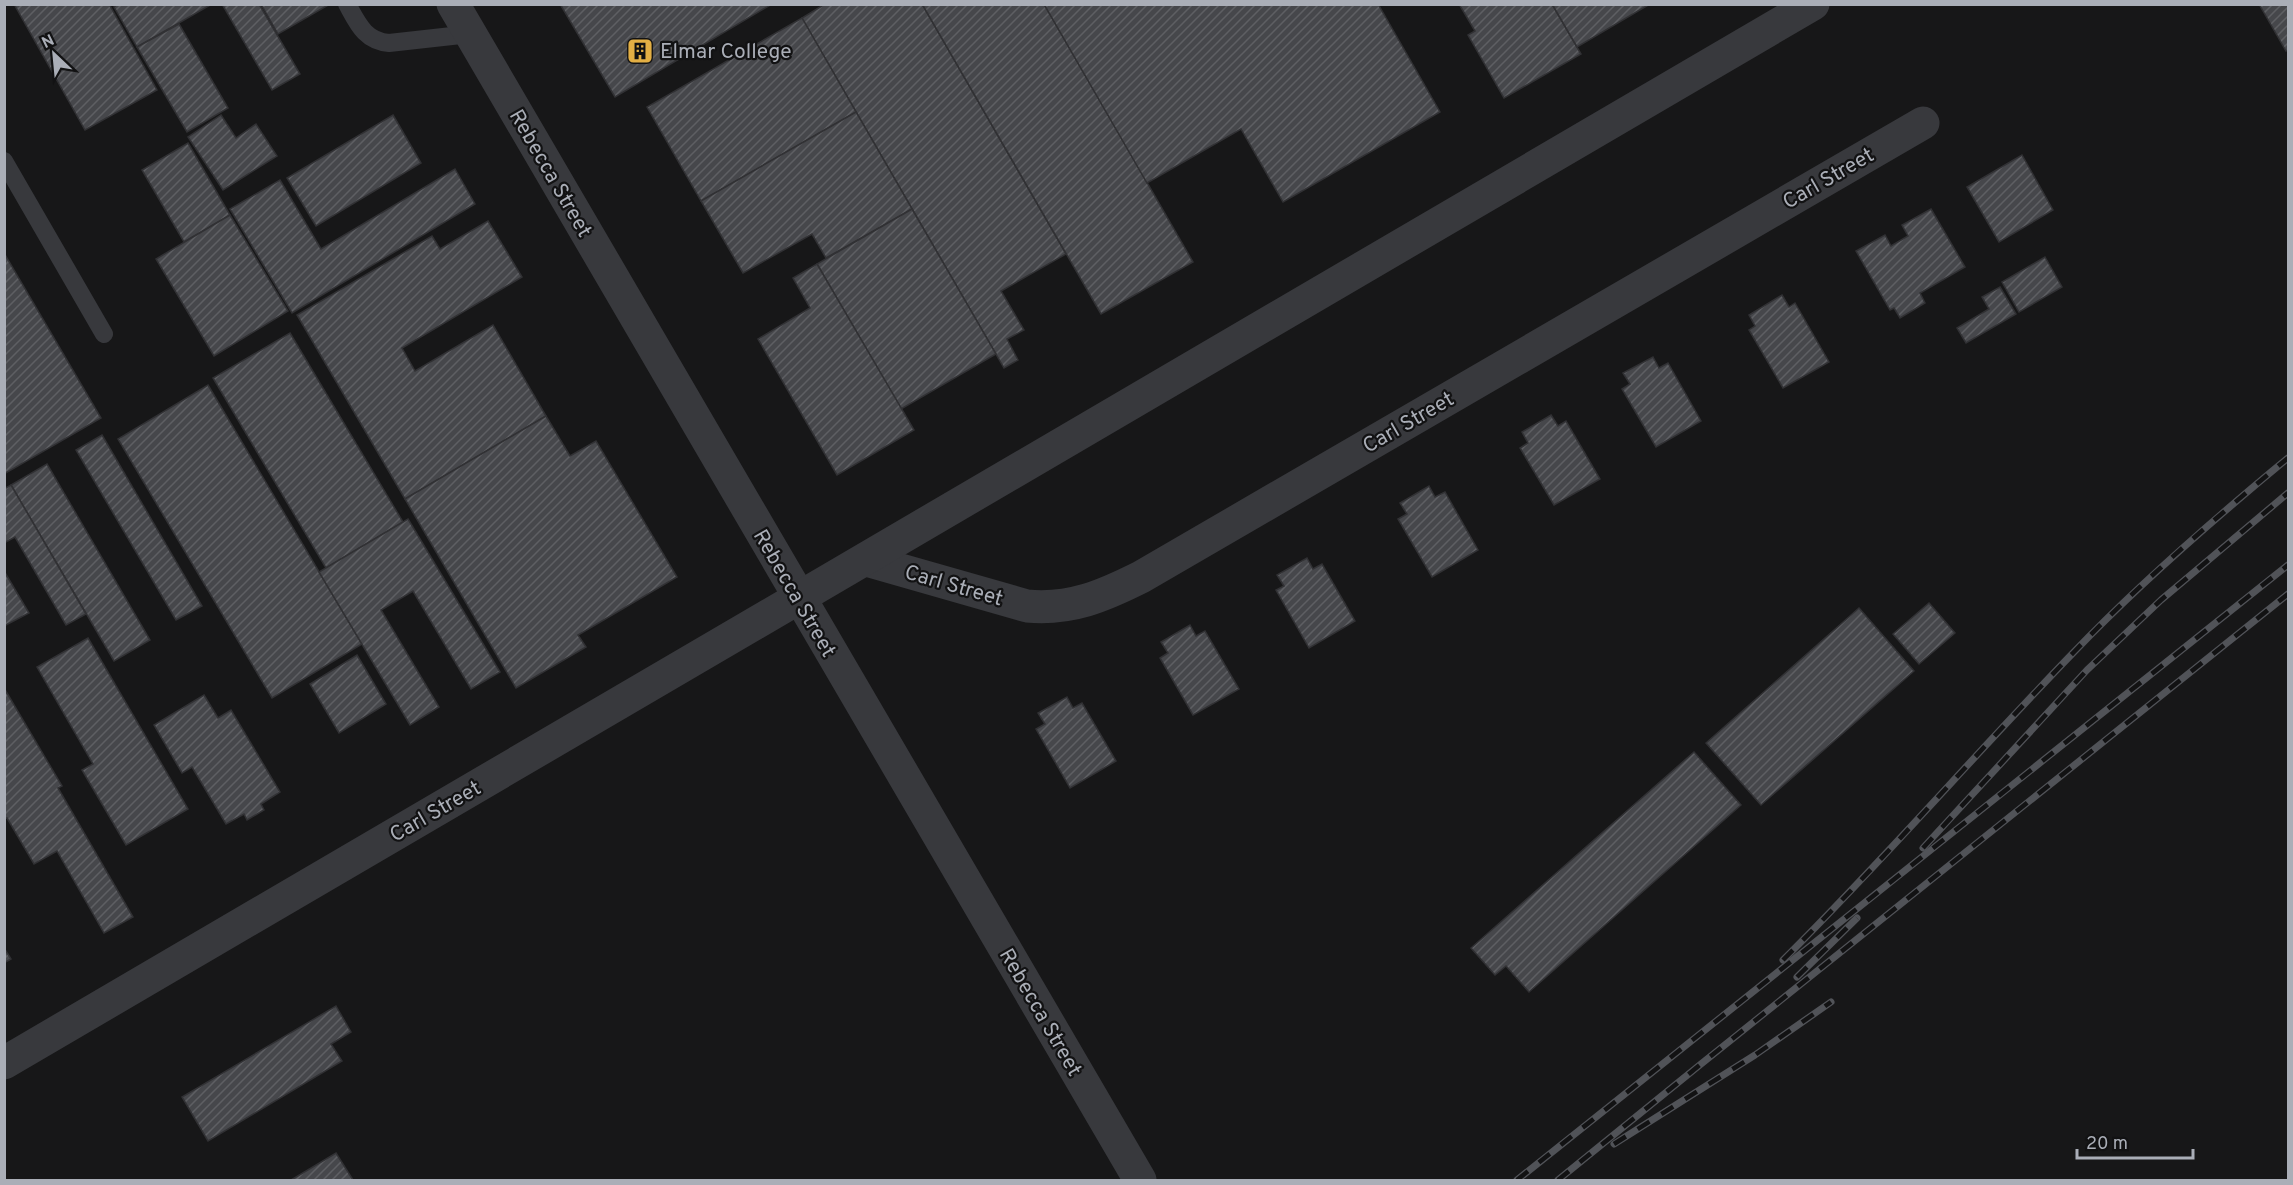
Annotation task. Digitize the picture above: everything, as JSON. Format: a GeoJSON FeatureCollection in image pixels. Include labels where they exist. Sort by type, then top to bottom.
{"type":"FeatureCollection","features":[{"type":"Feature","properties":{"kind":"street","name":"Rebecca Street"},"geometry":{"type":"LineString","coordinates":[[453,4],[1140,1180]]}},
{"type":"Feature","properties":{"kind":"street","name":"Carl Street"},"geometry":{"type":"LineString","coordinates":[[4,1063],[1813,4]]}},
{"type":"Feature","properties":{"kind":"street","name":"Carl Street"},"geometry":{"type":"LineString","coordinates":[[866,560],[1027,606],[1047,608],[1066,606],[1115,590],[1141,578],[1923,123]]}},
{"type":"Feature","properties":{"kind":"lane"},"geometry":{"type":"LineString","coordinates":[[347,4],[361,29],[368,37],[378,42],[389,43],[470,34]]}},
{"type":"Feature","properties":{"kind":"lane"},"geometry":{"type":"LineString","coordinates":[[4,161],[104,334]]}},
{"type":"Feature","properties":{"kind":"building"},"geometry":{"type":"Polygon","coordinates":[[[14,4],[109,4],[157,90],[85,130],[14,4]]]}},
{"type":"Feature","properties":{"kind":"building"},"geometry":{"type":"Polygon","coordinates":[[[118,4],[212,4],[137,47],[114,7],[118,4]]]}},
{"type":"Feature","properties":{"kind":"building"},"geometry":{"type":"Polygon","coordinates":[[[222,4],[259,4],[300,74],[272,90],[222,4]]]}},
{"type":"Feature","properties":{"kind":"building"},"geometry":{"type":"Polygon","coordinates":[[[261,4],[330,4],[278,34],[261,4]]]}},
{"type":"Feature","properties":{"kind":"building","name":"Elmar College"},"geometry":{"type":"Polygon","coordinates":[[[560,4],[772,4],[615,97],[560,4]]]}},
{"type":"Feature","properties":{"kind":"building"},"geometry":{"type":"Polygon","coordinates":[[[825,4],[922,4],[1066,254],[1001,291],[1024,330],[1007,339],[1018,360],[1004,368],[802,18],[825,4]]]}},
{"type":"Feature","properties":{"kind":"building"},"geometry":{"type":"Polygon","coordinates":[[[922,4],[1044,4],[1193,262],[1101,314],[922,4]]]}},
{"type":"Feature","properties":{"kind":"building"},"geometry":{"type":"Polygon","coordinates":[[[1044,4],[1378,4],[1440,112],[1283,202],[1241,129],[1147,183],[1044,4]]]}},
{"type":"Feature","properties":{"kind":"building"},"geometry":{"type":"Polygon","coordinates":[[[1459,4],[1552,4],[1581,54],[1504,98],[1468,35],[1475,31],[1459,4]]]}},
{"type":"Feature","properties":{"kind":"building"},"geometry":{"type":"Polygon","coordinates":[[[1552,4],[1650,4],[1577,47],[1552,4]]]}},
{"type":"Feature","properties":{"kind":"building"},"geometry":{"type":"Polygon","coordinates":[[[2259,4],[2288,4],[2288,50],[2286,51],[2259,4]]]}},
{"type":"Feature","properties":{"kind":"building"},"geometry":{"type":"Polygon","coordinates":[[[802,18],[856,112],[701,201],[647,107],[802,18]]]}},
{"type":"Feature","properties":{"kind":"building"},"geometry":{"type":"Polygon","coordinates":[[[179,24],[228,108],[187,132],[137,47],[179,24]]]}},
{"type":"Feature","properties":{"kind":"building"},"geometry":{"type":"Polygon","coordinates":[[[856,112],[912,209],[826,258],[812,234],[743,273],[701,201],[856,112]]]}},
{"type":"Feature","properties":{"kind":"building"},"geometry":{"type":"Polygon","coordinates":[[[221,115],[236,138],[256,124],[277,156],[223,190],[188,137],[221,115]]]}},
{"type":"Feature","properties":{"kind":"building"},"geometry":{"type":"Polygon","coordinates":[[[393,115],[421,163],[316,226],[287,178],[393,115]]]}},
{"type":"Feature","properties":{"kind":"building"},"geometry":{"type":"Polygon","coordinates":[[[188,143],[230,215],[184,242],[142,170],[188,143]]]}},
{"type":"Feature","properties":{"kind":"building"},"geometry":{"type":"Polygon","coordinates":[[[2022,155],[2053,210],[1999,242],[1967,187],[2022,155]]]}},
{"type":"Feature","properties":{"kind":"building"},"geometry":{"type":"Polygon","coordinates":[[[455,169],[475,204],[292,313],[230,209],[280,180],[321,249],[455,169]]]}},
{"type":"Feature","properties":{"kind":"building"},"geometry":{"type":"Polygon","coordinates":[[[912,209],[996,354],[901,409],[817,264],[912,209]]]}},
{"type":"Feature","properties":{"kind":"building"},"geometry":{"type":"Polygon","coordinates":[[[1931,209],[1965,267],[1920,293],[1925,303],[1900,318],[1894,308],[1890,310],[1856,251],[1885,235],[1891,246],[1908,236],[1902,225],[1931,209]]]}},
{"type":"Feature","properties":{"kind":"building"},"geometry":{"type":"Polygon","coordinates":[[[230,215],[288,311],[214,356],[156,259],[230,215]]]}},
{"type":"Feature","properties":{"kind":"building"},"geometry":{"type":"Polygon","coordinates":[[[488,221],[522,277],[402,348],[415,371],[493,325],[546,416],[405,499],[297,315],[432,236],[440,249],[488,221]]]}},
{"type":"Feature","properties":{"kind":"building"},"geometry":{"type":"Polygon","coordinates":[[[4,253],[101,418],[4,474],[4,253]]]}},
{"type":"Feature","properties":{"kind":"building"},"geometry":{"type":"Polygon","coordinates":[[[2045,257],[2062,287],[2019,312],[2002,282],[2045,257]]]}},
{"type":"Feature","properties":{"kind":"building"},"geometry":{"type":"Polygon","coordinates":[[[817,264],[914,430],[837,475],[758,339],[810,308],[793,278],[817,264]]]}},
{"type":"Feature","properties":{"kind":"building"},"geometry":{"type":"Polygon","coordinates":[[[2000,287],[2016,314],[1966,343],[1957,328],[1989,309],[1982,297],[2000,287]]]}},
{"type":"Feature","properties":{"kind":"building"},"geometry":{"type":"Polygon","coordinates":[[[1782,295],[1789,307],[1795,303],[1829,362],[1783,388],[1749,330],[1755,326],[1749,315],[1782,295]]]}},
{"type":"Feature","properties":{"kind":"building"},"geometry":{"type":"Polygon","coordinates":[[[290,333],[403,522],[326,568],[213,378],[290,333]]]}},
{"type":"Feature","properties":{"kind":"building"},"geometry":{"type":"Polygon","coordinates":[[[1653,357],[1659,368],[1668,363],[1701,421],[1656,447],[1622,389],[1630,384],[1623,373],[1653,357]]]}},
{"type":"Feature","properties":{"kind":"building"},"geometry":{"type":"Polygon","coordinates":[[[208,385],[362,644],[272,698],[118,439],[208,385]]]}},
{"type":"Feature","properties":{"kind":"building"},"geometry":{"type":"Polygon","coordinates":[[[1551,415],[1558,426],[1566,421],[1600,479],[1554,505],[1520,448],[1528,443],[1522,432],[1551,415]]]}},
{"type":"Feature","properties":{"kind":"building"},"geometry":{"type":"Polygon","coordinates":[[[546,416],[570,456],[596,441],[677,577],[578,635],[586,647],[516,688],[405,499],[546,416]]]}},
{"type":"Feature","properties":{"kind":"building"},"geometry":{"type":"Polygon","coordinates":[[[102,435],[202,606],[176,620],[76,450],[102,435]]]}},
{"type":"Feature","properties":{"kind":"building"},"geometry":{"type":"Polygon","coordinates":[[[47,464],[150,640],[114,661],[11,485],[47,464]]]}},
{"type":"Feature","properties":{"kind":"building"},"geometry":{"type":"Polygon","coordinates":[[[11,485],[86,614],[66,625],[15,537],[4,543],[4,489],[11,485]]]}},
{"type":"Feature","properties":{"kind":"building"},"geometry":{"type":"Polygon","coordinates":[[[1429,486],[1435,497],[1445,492],[1478,550],[1432,577],[1398,519],[1407,514],[1400,503],[1429,486]]]}},
{"type":"Feature","properties":{"kind":"building"},"geometry":{"type":"Polygon","coordinates":[[[408,519],[500,672],[471,689],[413,591],[381,610],[439,707],[410,725],[319,572],[408,519]]]}},
{"type":"Feature","properties":{"kind":"building"},"geometry":{"type":"Polygon","coordinates":[[[1307,558],[1313,569],[1322,564],[1355,621],[1309,648],[1276,590],[1284,586],[1277,575],[1307,558]]]}},
{"type":"Feature","properties":{"kind":"building"},"geometry":{"type":"Polygon","coordinates":[[[4,571],[29,613],[4,626],[4,571]]]}},
{"type":"Feature","properties":{"kind":"building"},"geometry":{"type":"Polygon","coordinates":[[[1929,603],[1955,633],[1919,664],[1893,634],[1929,603]]]}},
{"type":"Feature","properties":{"kind":"building"},"geometry":{"type":"Polygon","coordinates":[[[1859,608],[1914,671],[1761,805],[1706,743],[1859,608]]]}},
{"type":"Feature","properties":{"kind":"building"},"geometry":{"type":"Polygon","coordinates":[[[1190,625],[1196,636],[1205,631],[1239,689],[1193,715],[1160,658],[1168,653],[1161,642],[1190,625]]]}},
{"type":"Feature","properties":{"kind":"building"},"geometry":{"type":"Polygon","coordinates":[[[88,638],[188,809],[126,845],[82,770],[93,764],[37,667],[88,638]]]}},
{"type":"Feature","properties":{"kind":"building"},"geometry":{"type":"Polygon","coordinates":[[[357,655],[386,704],[339,733],[310,684],[357,655]]]}},
{"type":"Feature","properties":{"kind":"building"},"geometry":{"type":"Polygon","coordinates":[[[4,688],[62,786],[58,788],[133,917],[104,933],[57,851],[34,864],[7,818],[4,819],[4,688]]]}},
{"type":"Feature","properties":{"kind":"building"},"geometry":{"type":"Polygon","coordinates":[[[204,695],[218,718],[231,710],[280,792],[261,804],[264,810],[247,820],[244,814],[226,824],[192,767],[182,773],[154,725],[204,695]]]}},
{"type":"Feature","properties":{"kind":"building"},"geometry":{"type":"Polygon","coordinates":[[[1067,697],[1073,708],[1082,703],[1116,761],[1070,788],[1036,729],[1045,724],[1038,713],[1067,697]]]}},
{"type":"Feature","properties":{"kind":"building"},"geometry":{"type":"Polygon","coordinates":[[[1694,752],[1741,805],[1529,992],[1506,966],[1495,975],[1471,948],[1694,752]]]}},
{"type":"Feature","properties":{"kind":"building"},"geometry":{"type":"Polygon","coordinates":[[[4,948],[11,959],[4,963],[4,948]]]}},
{"type":"Feature","properties":{"kind":"building"},"geometry":{"type":"Polygon","coordinates":[[[336,1006],[351,1032],[331,1044],[342,1061],[208,1141],[182,1097],[336,1006]]]}},
{"type":"Feature","properties":{"kind":"building"},"geometry":{"type":"Polygon","coordinates":[[[336,1153],[353,1180],[291,1180],[336,1153]]]}},
{"type":"Feature","properties":{"kind":"railway"},"geometry":{"type":"LineString","coordinates":[[1783,960],[2098,627],[2178,552],[2288,458]]}},
{"type":"Feature","properties":{"kind":"railway"},"geometry":{"type":"LineString","coordinates":[[1923,848],[2087,670],[2161,600],[2288,493]]}},
{"type":"Feature","properties":{"kind":"railway"},"geometry":{"type":"LineString","coordinates":[[1517,1180],[2288,565]]}},
{"type":"Feature","properties":{"kind":"railway"},"geometry":{"type":"LineString","coordinates":[[1558,1180],[2288,594]]}},
{"type":"Feature","properties":{"kind":"railway"},"geometry":{"type":"LineString","coordinates":[[1797,977],[1857,918]]}},
{"type":"Feature","properties":{"kind":"railway"},"geometry":{"type":"LineString","coordinates":[[1614,1144],[1755,1055],[1831,1002]]}},
{"type":"Feature","properties":{"kind":"place","name":"Elmar College"},"geometry":{"type":"Point","coordinates":[640,51]}}]}
